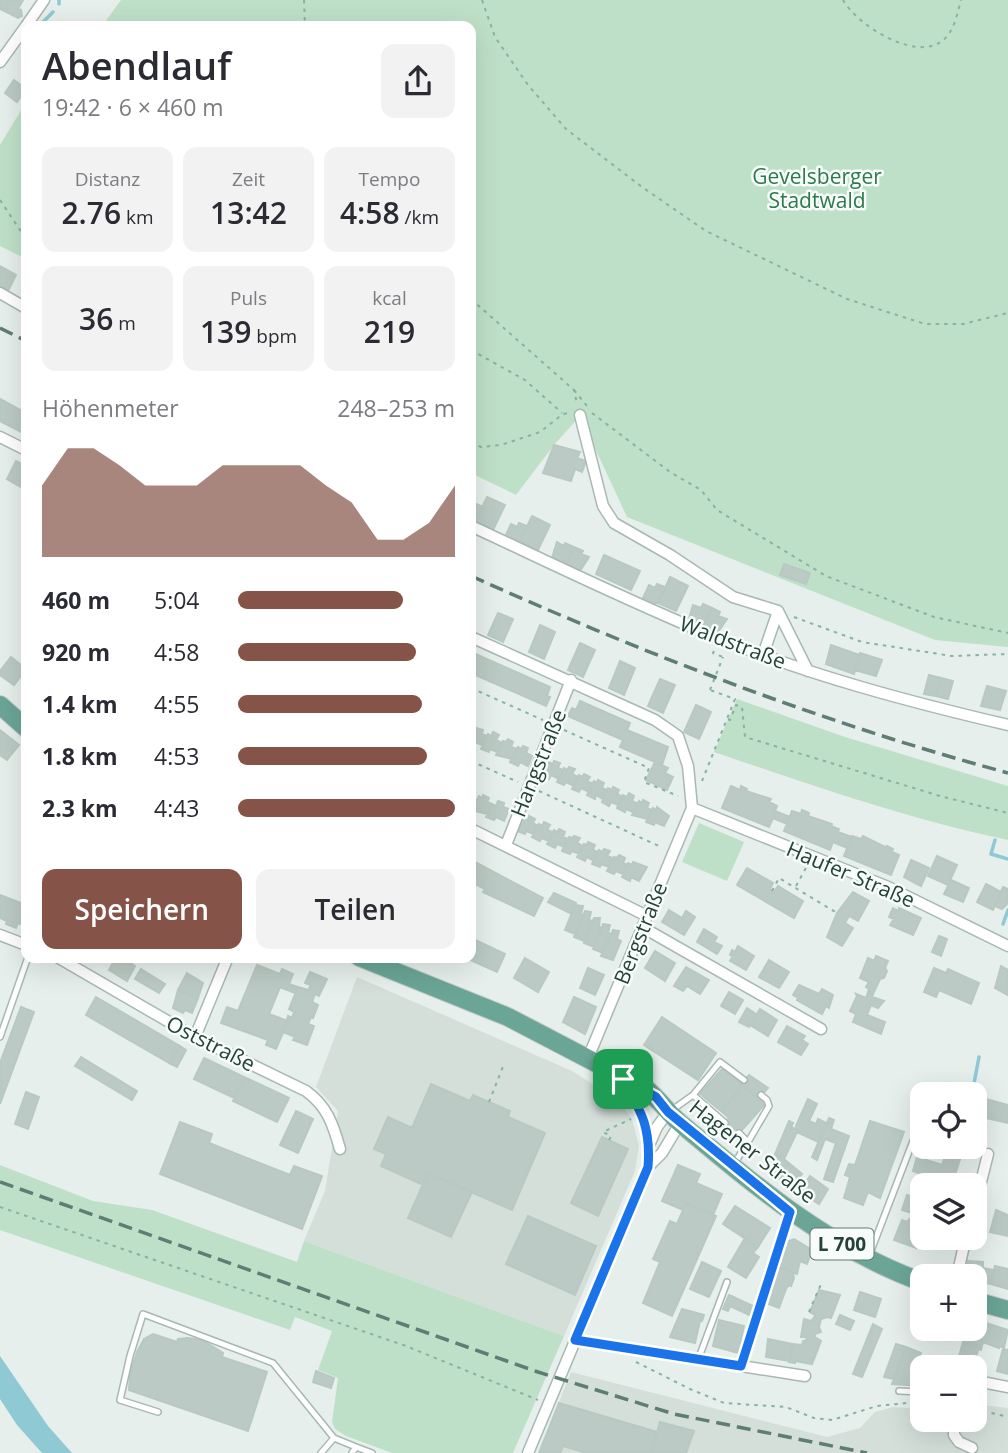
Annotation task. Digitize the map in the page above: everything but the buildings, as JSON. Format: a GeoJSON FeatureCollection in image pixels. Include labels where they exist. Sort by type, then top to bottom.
{"type":"FeatureCollection","features":[{"type":"Feature","properties":{"kind":"main road"},"geometry":{"type":"LineString","coordinates":[[0,705],[21,724]]}},
{"type":"Feature","properties":{"kind":"main road","name":"Hagener Straße"},"geometry":{"type":"LineString","coordinates":[[374,963],[508,1017],[656,1097],[674,1118],[790,1212],[868,1259],[910,1277]]}},
{"type":"Feature","properties":{"kind":"main road"},"geometry":{"type":"LineString","coordinates":[[987,1304],[1008,1310]]}},
{"type":"Feature","properties":{"kind":"street"},"geometry":{"type":"LineString","coordinates":[[29,21],[44,0]]}},
{"type":"Feature","properties":{"kind":"street"},"geometry":{"type":"LineString","coordinates":[[0,61],[21,33]]}},
{"type":"Feature","properties":{"kind":"street"},"geometry":{"type":"LineString","coordinates":[[0,293],[21,305]]}},
{"type":"Feature","properties":{"kind":"street"},"geometry":{"type":"LineString","coordinates":[[580,415],[603,506],[614,523],[670,555],[733,597],[778,611],[808,671]]}},
{"type":"Feature","properties":{"kind":"street"},"geometry":{"type":"LineString","coordinates":[[0,437],[21,448]]}},
{"type":"Feature","properties":{"kind":"street","name":"Waldstraße"},"geometry":{"type":"LineString","coordinates":[[476,528],[621,597],[763,655],[808,671],[1008,725]]}},
{"type":"Feature","properties":{"kind":"street"},"geometry":{"type":"LineString","coordinates":[[763,655],[778,611]]}},
{"type":"Feature","properties":{"kind":"street"},"geometry":{"type":"LineString","coordinates":[[476,639],[655,720],[678,736],[688,766],[692,808]]}},
{"type":"Feature","properties":{"kind":"street","name":"Hangstraße"},"geometry":{"type":"LineString","coordinates":[[506,845],[571,680]]}},
{"type":"Feature","properties":{"kind":"street","name":"Bergstraße"},"geometry":{"type":"LineString","coordinates":[[588,1058],[692,808]]}},
{"type":"Feature","properties":{"kind":"street","name":"Haufer Straße"},"geometry":{"type":"LineString","coordinates":[[692,808],[888,887],[1008,946]]}},
{"type":"Feature","properties":{"kind":"street"},"geometry":{"type":"LineString","coordinates":[[476,831],[506,845],[645,922],[821,1029]]}},
{"type":"Feature","properties":{"kind":"street"},"geometry":{"type":"LineString","coordinates":[[0,935],[21,943]]}},
{"type":"Feature","properties":{"kind":"street","name":"Oststraße"},"geometry":{"type":"LineString","coordinates":[[67,963],[195,1037],[306,1091],[317,1099],[331,1117],[340,1149]]}},
{"type":"Feature","properties":{"kind":"street"},"geometry":{"type":"LineString","coordinates":[[195,1037],[226,963]]}},
{"type":"Feature","properties":{"kind":"street"},"geometry":{"type":"LineString","coordinates":[[623,1079],[642,1115],[650,1143]]}},
{"type":"Feature","properties":{"kind":"street"},"geometry":{"type":"LineString","coordinates":[[528,1453],[648,1167],[650,1143],[657,1127],[674,1118]]}},
{"type":"Feature","properties":{"kind":"street"},"geometry":{"type":"LineString","coordinates":[[648,1167],[662,1153],[674,1118]]}},
{"type":"Feature","properties":{"kind":"street"},"geometry":{"type":"LineString","coordinates":[[983,1173],[988,1154]]}},
{"type":"Feature","properties":{"kind":"street"},"geometry":{"type":"LineString","coordinates":[[575,1340],[805,1376]]}},
{"type":"Feature","properties":{"kind":"street"},"geometry":{"type":"LineString","coordinates":[[987,1383],[1008,1387]]}},
{"type":"Feature","properties":{"kind":"street"},"geometry":{"type":"LineString","coordinates":[[954,1432],[964,1445],[972,1448]]}},
{"type":"Feature","properties":{"kind":"lane"},"geometry":{"type":"LineString","coordinates":[[0,1037],[26,963]]}},
{"type":"Feature","properties":{"kind":"lane"},"geometry":{"type":"LineString","coordinates":[[674,1118],[720,1062],[744,1080]]}},
{"type":"Feature","properties":{"kind":"lane"},"geometry":{"type":"LineString","coordinates":[[693,1095],[725,1123]]}},
{"type":"Feature","properties":{"kind":"lane"},"geometry":{"type":"LineString","coordinates":[[732,1166],[767,1111],[767,1100],[761,1095]]}},
{"type":"Feature","properties":{"kind":"lane"},"geometry":{"type":"LineString","coordinates":[[738,1133],[748,1142]]}},
{"type":"Feature","properties":{"kind":"lane"},"geometry":{"type":"LineString","coordinates":[[868,1259],[910,1149]]}},
{"type":"Feature","properties":{"kind":"lane"},"geometry":{"type":"LineString","coordinates":[[698,1360],[727,1282]]}},
{"type":"Feature","properties":{"kind":"lane"},"geometry":{"type":"LineString","coordinates":[[158,1412],[120,1400],[143,1314],[273,1363],[334,1438],[372,1453]]}},
{"type":"Feature","properties":{"kind":"lane"},"geometry":{"type":"LineString","coordinates":[[899,1391],[910,1392]]}},
{"type":"Feature","properties":{"kind":"lane"},"geometry":{"type":"LineString","coordinates":[[321,1453],[334,1438]]}},
{"type":"Feature","properties":{"kind":"lane"},"geometry":{"type":"LineString","coordinates":[[352,1453],[356,1447]]}},
{"type":"Feature","properties":{"kind":"path"},"geometry":{"type":"LineString","coordinates":[[304,0],[305,21]]}},
{"type":"Feature","properties":{"kind":"path"},"geometry":{"type":"LineString","coordinates":[[482,0],[495,37],[528,85],[566,129],[642,187],[706,231],[847,299],[925,324],[963,324],[1008,313]]}},
{"type":"Feature","properties":{"kind":"path"},"geometry":{"type":"LineString","coordinates":[[843,0],[876,32],[905,46],[928,48],[947,37],[961,0]]}},
{"type":"Feature","properties":{"kind":"path"},"geometry":{"type":"LineString","coordinates":[[0,200],[21,232]]}},
{"type":"Feature","properties":{"kind":"path"},"geometry":{"type":"LineString","coordinates":[[476,303],[574,390],[595,416],[670,472],[701,490],[716,510],[826,576],[934,617],[1008,633]]}},
{"type":"Feature","properties":{"kind":"path"},"geometry":{"type":"LineString","coordinates":[[476,353],[525,380],[563,414],[580,415],[574,390]]}},
{"type":"Feature","properties":{"kind":"path"},"geometry":{"type":"LineString","coordinates":[[476,444],[481,447],[501,445],[540,432],[563,414]]}},
{"type":"Feature","properties":{"kind":"path"},"geometry":{"type":"LineString","coordinates":[[778,611],[862,642],[952,656],[1008,654]]}},
{"type":"Feature","properties":{"kind":"path"},"geometry":{"type":"LineString","coordinates":[[701,786],[734,699],[710,690],[723,657]]}},
{"type":"Feature","properties":{"kind":"path"},"geometry":{"type":"LineString","coordinates":[[476,690],[649,768],[643,782],[681,798],[692,808]]}},
{"type":"Feature","properties":{"kind":"path"},"geometry":{"type":"LineString","coordinates":[[727,719],[730,720],[736,705],[742,707],[745,737],[940,796],[1008,813]]}},
{"type":"Feature","properties":{"kind":"path"},"geometry":{"type":"LineString","coordinates":[[476,763],[672,853]]}},
{"type":"Feature","properties":{"kind":"path"},"geometry":{"type":"LineString","coordinates":[[796,887],[805,870]]}},
{"type":"Feature","properties":{"kind":"path"},"geometry":{"type":"LineString","coordinates":[[772,891],[779,878],[837,913]]}},
{"type":"Feature","properties":{"kind":"path"},"geometry":{"type":"LineString","coordinates":[[489,1102],[504,1064]]}},
{"type":"Feature","properties":{"kind":"path"},"geometry":{"type":"LineString","coordinates":[[609,1140],[611,1136],[603,1132],[619,1124]]}},
{"type":"Feature","properties":{"kind":"path"},"geometry":{"type":"LineString","coordinates":[[0,1207],[406,1346],[548,1404]]}},
{"type":"Feature","properties":{"kind":"path"},"geometry":{"type":"LineString","coordinates":[[741,1366],[790,1212]]}},
{"type":"Feature","properties":{"kind":"path"},"geometry":{"type":"LineString","coordinates":[[809,1312],[821,1284]]}},
{"type":"Feature","properties":{"kind":"path"},"geometry":{"type":"LineString","coordinates":[[629,1358],[690,1390],[724,1403],[786,1407],[814,1418],[832,1420],[877,1406],[910,1403]]}},
{"type":"Feature","properties":{"kind":"path"},"geometry":{"type":"LineString","coordinates":[[987,1412],[1008,1417]]}},
{"type":"Feature","properties":{"kind":"shaded area"},"geometry":{"type":"Polygon","coordinates":[[[357,977],[572,1071],[619,1101],[632,1119],[639,1146],[635,1171],[564,1336],[304,1241],[325,1191],[338,1111],[316,1087],[357,977]]]}},
{"type":"Feature","properties":{"kind":"shaded area"},"geometry":{"type":"Polygon","coordinates":[[[571,1372],[827,1437],[860,1428],[875,1412],[893,1407],[910,1408],[910,1432],[987,1432],[987,1405],[1008,1408],[1008,1453],[539,1453],[571,1372]]]}},
{"type":"Feature","properties":{"kind":"green space","name":"Gevelsberger Stadtwald"},"geometry":{"type":"Polygon","coordinates":[[[121,0],[1008,0],[1008,647],[935,640],[627,517],[580,416],[516,495],[476,475],[476,21],[106,21],[121,0]]]}},
{"type":"Feature","properties":{"kind":"green space"},"geometry":{"type":"Polygon","coordinates":[[[21,110],[21,256],[0,246],[0,145],[21,110]]]}},
{"type":"Feature","properties":{"kind":"green space"},"geometry":{"type":"Polygon","coordinates":[[[737,699],[845,737],[1008,786],[1008,840],[896,812],[714,752],[737,699]]]}},
{"type":"Feature","properties":{"kind":"green space"},"geometry":{"type":"Polygon","coordinates":[[[699,823],[744,842],[727,881],[682,862],[699,823]]]}},
{"type":"Feature","properties":{"kind":"green space"},"geometry":{"type":"Polygon","coordinates":[[[0,1165],[93,1201],[152,1210],[297,1262],[304,1241],[564,1336],[513,1453],[392,1453],[346,1436],[335,1429],[332,1422],[338,1378],[318,1370],[332,1331],[295,1317],[290,1330],[0,1230],[0,1165]]]}},
{"type":"Feature","properties":{"kind":"water"},"geometry":{"type":"Polygon","coordinates":[[[0,1356],[48,1426],[72,1453],[42,1453],[17,1425],[0,1399],[0,1356]]]}},
{"type":"Feature","properties":{"kind":"waterway"},"geometry":{"type":"LineString","coordinates":[[44,21],[53,12]]}},
{"type":"Feature","properties":{"kind":"waterway"},"geometry":{"type":"LineString","coordinates":[[995,840],[991,854],[1008,859]]}},
{"type":"Feature","properties":{"kind":"waterway"},"geometry":{"type":"LineString","coordinates":[[1003,924],[1008,910]]}},
{"type":"Feature","properties":{"kind":"waterway"},"geometry":{"type":"LineString","coordinates":[[974,1082],[979,1057]]}},
{"type":"Feature","properties":{"kind":"railway"},"geometry":{"type":"LineString","coordinates":[[0,328],[21,338]]}},
{"type":"Feature","properties":{"kind":"railway"},"geometry":{"type":"LineString","coordinates":[[476,578],[602,633],[735,685],[871,732],[1008,773]]}},
{"type":"Feature","properties":{"kind":"railway"},"geometry":{"type":"LineString","coordinates":[[0,1182],[538,1372],[674,1414],[867,1453]]}},
{"type":"Feature","properties":{"kind":"route"},"geometry":{"type":"LineString","coordinates":[[623,1079],[656,1097],[668,1112],[790,1212],[741,1366],[575,1340],[648,1167],[648,1132],[623,1079]]}}]}
